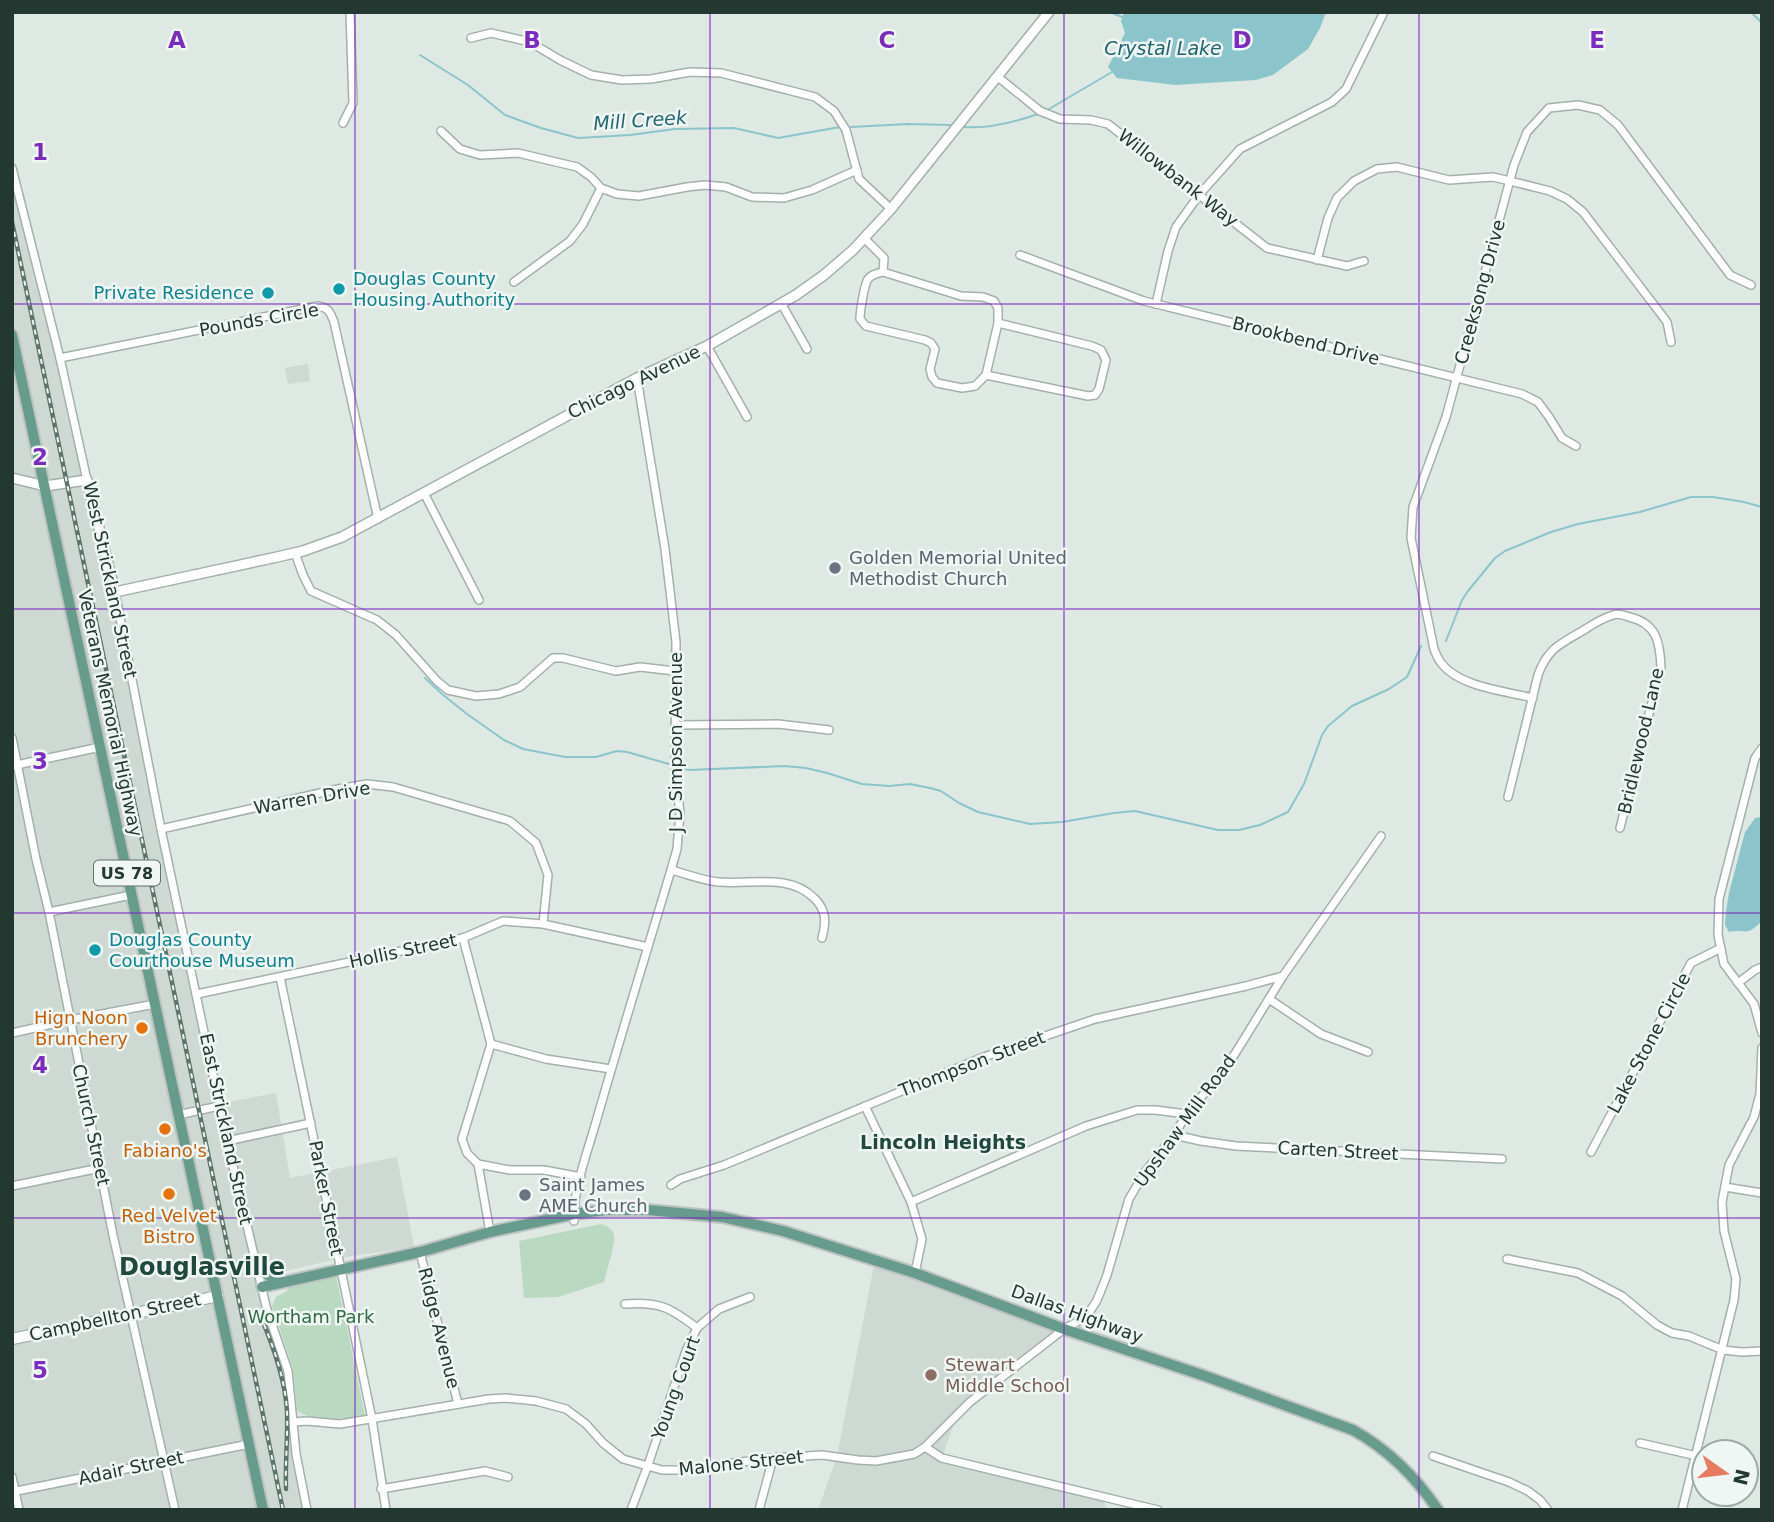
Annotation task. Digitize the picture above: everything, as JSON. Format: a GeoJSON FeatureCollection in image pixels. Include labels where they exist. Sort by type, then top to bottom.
{"type":"FeatureCollection","features":[{"type":"Feature","properties":{"kind":"main road","name":"Veterans Memorial Highway"},"geometry":{"type":"LineString","coordinates":[[12,335],[263,1510]]}},
{"type":"Feature","properties":{"kind":"main road","name":"Dallas Highway"},"geometry":{"type":"LineString","coordinates":[[439,1247],[459,1245],[606,1210],[722,1217],[783,1231],[915,1273],[1064,1329],[1205,1376],[1353,1430],[1403,1466],[1419,1482],[1438,1510]]}},
{"type":"Feature","properties":{"kind":"main road","name":"Dallas Highway"},"geometry":{"type":"LineString","coordinates":[[262,1287],[420,1252],[489,1232],[574,1217]]}},
{"type":"Feature","properties":{"kind":"main road"},"geometry":{"type":"LineString","coordinates":[[258,1270],[282,1282]]}},
{"type":"Feature","properties":{"kind":"main road","name":"Campbellton Street"},"geometry":{"type":"LineString","coordinates":[[12,1339],[218,1296]]}},
{"type":"Feature","properties":{"kind":"street"},"geometry":{"type":"LineString","coordinates":[[343,123],[353,103],[350,12]]}},
{"type":"Feature","properties":{"kind":"street","name":"Chicago Avenue"},"geometry":{"type":"LineString","coordinates":[[115,592],[295,553],[342,537],[637,378],[707,346],[796,295],[824,275],[891,209],[1049,12]]}},
{"type":"Feature","properties":{"kind":"street"},"geometry":{"type":"LineString","coordinates":[[1156,304],[1176,227],[1199,195],[1240,149],[1332,102],[1346,89],[1384,12]]}},
{"type":"Feature","properties":{"kind":"street"},"geometry":{"type":"LineString","coordinates":[[471,38],[491,33],[530,42],[560,60],[601,77],[641,80],[690,72],[720,73],[815,97],[834,111],[846,130],[859,179],[891,209]]}},
{"type":"Feature","properties":{"kind":"street","name":"Willowbank Way"},"geometry":{"type":"LineString","coordinates":[[998,77],[1040,111],[1060,119],[1091,120],[1108,124],[1267,248],[1347,266],[1364,261]]}},
{"type":"Feature","properties":{"kind":"street","name":"Creeksong Drive"},"geometry":{"type":"LineString","coordinates":[[1533,698],[1466,681],[1441,663],[1434,649],[1411,538],[1413,507],[1446,417],[1514,165],[1527,132],[1549,108],[1578,105],[1600,110],[1618,125],[1730,275],[1751,285]]}},
{"type":"Feature","properties":{"kind":"street"},"geometry":{"type":"LineString","coordinates":[[441,131],[460,149],[480,155],[518,153],[577,167],[601,188],[617,194],[639,196],[705,185],[726,187],[752,197],[784,198],[812,190],[857,170]]}},
{"type":"Feature","properties":{"kind":"street"},"geometry":{"type":"LineString","coordinates":[[1317,260],[1328,218],[1338,198],[1354,181],[1377,169],[1397,167],[1449,180],[1493,177],[1559,195],[1583,212],[1667,322],[1671,342]]}},
{"type":"Feature","properties":{"kind":"street","name":"West Strickland Street"},"geometry":{"type":"LineString","coordinates":[[12,168],[115,592],[161,829],[197,994]]}},
{"type":"Feature","properties":{"kind":"street"},"geometry":{"type":"LineString","coordinates":[[514,282],[570,241],[583,224],[601,188]]}},
{"type":"Feature","properties":{"kind":"street"},"geometry":{"type":"LineString","coordinates":[[864,238],[884,258],[883,272]]}},
{"type":"Feature","properties":{"kind":"street","name":"Brookbend Drive"},"geometry":{"type":"LineString","coordinates":[[1020,256],[1156,304],[1522,394],[1538,402],[1562,438],[1576,446]]}},
{"type":"Feature","properties":{"kind":"street"},"geometry":{"type":"LineString","coordinates":[[883,272],[961,296],[983,297],[994,301],[998,308],[998,323],[986,375],[975,386],[962,388],[937,383],[932,377],[930,369],[936,349],[932,343],[866,326],[860,319],[859,312],[868,279],[883,272]]}},
{"type":"Feature","properties":{"kind":"street"},"geometry":{"type":"LineString","coordinates":[[782,303],[807,349]]}},
{"type":"Feature","properties":{"kind":"street","name":"Pounds Circle"},"geometry":{"type":"LineString","coordinates":[[60,358],[318,306],[325,307],[334,322],[378,519]]}},
{"type":"Feature","properties":{"kind":"street"},"geometry":{"type":"LineString","coordinates":[[986,375],[1088,396],[1099,389],[1106,359],[1101,350],[1092,346],[998,323]]}},
{"type":"Feature","properties":{"kind":"street"},"geometry":{"type":"LineString","coordinates":[[707,346],[747,417]]}},
{"type":"Feature","properties":{"kind":"street","name":"J D Simpson Avenue"},"geometry":{"type":"LineString","coordinates":[[574,1217],[581,1177],[611,1069],[677,849],[680,813],[675,772],[676,642],[665,549],[637,378]]}},
{"type":"Feature","properties":{"kind":"street"},"geometry":{"type":"LineString","coordinates":[[12,478],[45,486],[88,480]]}},
{"type":"Feature","properties":{"kind":"street"},"geometry":{"type":"LineString","coordinates":[[424,493],[479,600]]}},
{"type":"Feature","properties":{"kind":"street"},"geometry":{"type":"LineString","coordinates":[[295,553],[311,591],[387,627],[448,690],[476,696],[510,691],[520,687],[554,659],[564,658],[616,671],[640,667],[676,671]]}},
{"type":"Feature","properties":{"kind":"street","name":"Bridlewood Lane"},"geometry":{"type":"LineString","coordinates":[[1508,797],[1544,660],[1556,647],[1598,621],[1616,614],[1639,619],[1653,630],[1660,647],[1661,667],[1620,828]]}},
{"type":"Feature","properties":{"kind":"street"},"geometry":{"type":"LineString","coordinates":[[675,725],[778,724],[829,730]]}},
{"type":"Feature","properties":{"kind":"street","name":"Church Street"},"geometry":{"type":"LineString","coordinates":[[12,738],[15,765],[49,912],[130,1314],[175,1510]]}},
{"type":"Feature","properties":{"kind":"street"},"geometry":{"type":"LineString","coordinates":[[15,765],[100,747]]}},
{"type":"Feature","properties":{"kind":"street"},"geometry":{"type":"LineString","coordinates":[[1762,748],[1755,758],[1719,899],[1718,935],[1724,964],[1754,1004],[1762,1033]]}},
{"type":"Feature","properties":{"kind":"street","name":"Warren Drive"},"geometry":{"type":"LineString","coordinates":[[161,829],[338,789],[367,784],[393,787],[510,821],[536,843],[548,875],[543,924]]}},
{"type":"Feature","properties":{"kind":"street","name":"Upshaw Mill Road"},"geometry":{"type":"LineString","coordinates":[[925,1447],[970,1402],[1064,1329],[1086,1317],[1096,1303],[1129,1199],[1144,1172],[1228,1065],[1283,976],[1381,836]]}},
{"type":"Feature","properties":{"kind":"street"},"geometry":{"type":"LineString","coordinates":[[671,870],[717,882],[778,881],[804,888],[823,910],[826,923],[822,938]]}},
{"type":"Feature","properties":{"kind":"street"},"geometry":{"type":"LineString","coordinates":[[49,912],[131,895]]}},
{"type":"Feature","properties":{"kind":"street","name":"Hollis Street"},"geometry":{"type":"LineString","coordinates":[[197,994],[463,938],[503,921],[543,924],[648,947]]}},
{"type":"Feature","properties":{"kind":"street"},"geometry":{"type":"LineString","coordinates":[[463,938],[491,1044],[462,1139],[467,1153],[478,1164],[510,1170],[544,1170],[581,1177]]}},
{"type":"Feature","properties":{"kind":"street","name":"Lake Stone Circle"},"geometry":{"type":"LineString","coordinates":[[1591,1152],[1691,963],[1721,948]]}},
{"type":"Feature","properties":{"kind":"street"},"geometry":{"type":"LineString","coordinates":[[1738,983],[1762,967]]}},
{"type":"Feature","properties":{"kind":"street","name":"Thompson Street"},"geometry":{"type":"LineString","coordinates":[[671,1185],[680,1179],[724,1164],[981,1058],[1095,1019],[1283,976]]}},
{"type":"Feature","properties":{"kind":"street","name":"Parker Street"},"geometry":{"type":"LineString","coordinates":[[280,977],[372,1419],[386,1510]]}},
{"type":"Feature","properties":{"kind":"street","name":"East Strickland Street"},"geometry":{"type":"LineString","coordinates":[[197,994],[219,1106],[267,1310],[288,1371],[296,1454],[307,1510]]}},
{"type":"Feature","properties":{"kind":"street"},"geometry":{"type":"LineString","coordinates":[[1269,999],[1321,1034],[1368,1052]]}},
{"type":"Feature","properties":{"kind":"street"},"geometry":{"type":"LineString","coordinates":[[12,1033],[155,1004]]}},
{"type":"Feature","properties":{"kind":"street"},"geometry":{"type":"LineString","coordinates":[[491,1044],[546,1059],[611,1069]]}},
{"type":"Feature","properties":{"kind":"street"},"geometry":{"type":"LineString","coordinates":[[1701,1438],[1734,1300],[1736,1279],[1724,1231],[1722,1202],[1729,1165],[1754,1117],[1760,1094],[1762,1048]]}},
{"type":"Feature","properties":{"kind":"street"},"geometry":{"type":"LineString","coordinates":[[178,1115],[219,1106]]}},
{"type":"Feature","properties":{"kind":"street"},"geometry":{"type":"LineString","coordinates":[[865,1106],[911,1202],[922,1239],[915,1273]]}},
{"type":"Feature","properties":{"kind":"street"},"geometry":{"type":"LineString","coordinates":[[911,1202],[1086,1126],[1137,1110],[1187,1114]]}},
{"type":"Feature","properties":{"kind":"street"},"geometry":{"type":"LineString","coordinates":[[227,1142],[311,1123]]}},
{"type":"Feature","properties":{"kind":"street","name":"Carten Street"},"geometry":{"type":"LineString","coordinates":[[1174,1135],[1236,1146],[1503,1159]]}},
{"type":"Feature","properties":{"kind":"street"},"geometry":{"type":"LineString","coordinates":[[478,1164],[489,1232]]}},
{"type":"Feature","properties":{"kind":"street"},"geometry":{"type":"LineString","coordinates":[[12,1186],[100,1168]]}},
{"type":"Feature","properties":{"kind":"street"},"geometry":{"type":"LineString","coordinates":[[1725,1187],[1762,1193]]}},
{"type":"Feature","properties":{"kind":"street","name":"Ridge Avenue"},"geometry":{"type":"LineString","coordinates":[[420,1252],[458,1404]]}},
{"type":"Feature","properties":{"kind":"street"},"geometry":{"type":"LineString","coordinates":[[1507,1259],[1578,1273],[1622,1296],[1657,1325],[1672,1333],[1689,1336],[1723,1350],[1762,1351]]}},
{"type":"Feature","properties":{"kind":"street","name":"Young Court"},"geometry":{"type":"LineString","coordinates":[[631,1510],[686,1351],[697,1328],[719,1309],[750,1297]]}},
{"type":"Feature","properties":{"kind":"street"},"geometry":{"type":"LineString","coordinates":[[625,1304],[656,1304],[672,1310],[697,1328]]}},
{"type":"Feature","properties":{"kind":"street","name":"Malone Street"},"geometry":{"type":"LineString","coordinates":[[293,1422],[340,1424],[489,1399],[536,1401],[566,1409],[623,1459],[662,1470],[822,1455],[876,1461],[914,1454],[925,1447]]}},
{"type":"Feature","properties":{"kind":"street"},"geometry":{"type":"LineString","coordinates":[[1640,1443],[1690,1454]]}},
{"type":"Feature","properties":{"kind":"street","name":"Adair Street"},"geometry":{"type":"LineString","coordinates":[[14,1492],[249,1444]]}},
{"type":"Feature","properties":{"kind":"street"},"geometry":{"type":"LineString","coordinates":[[925,1447],[942,1458],[1158,1510]]}},
{"type":"Feature","properties":{"kind":"street"},"geometry":{"type":"LineString","coordinates":[[1433,1456],[1509,1482],[1528,1491],[1548,1510]]}},
{"type":"Feature","properties":{"kind":"street"},"geometry":{"type":"LineString","coordinates":[[759,1510],[773,1458]]}},
{"type":"Feature","properties":{"kind":"street"},"geometry":{"type":"LineString","coordinates":[[381,1489],[485,1471],[508,1477]]}},
{"type":"Feature","properties":{"kind":"street"},"geometry":{"type":"LineString","coordinates":[[12,1476],[19,1510]]}},
{"type":"Feature","properties":{"kind":"street"},"geometry":{"type":"LineString","coordinates":[[1682,1510],[1690,1481]]}},
{"type":"Feature","properties":{"kind":"shaded area"},"geometry":{"type":"Polygon","coordinates":[[[12,168],[115,592],[219,1104],[276,1093],[290,1178],[397,1157],[414,1247],[346,1257],[267,1275],[266,1317],[285,1371],[293,1422],[290,1444],[303,1510],[12,1510],[12,168]]]}},
{"type":"Feature","properties":{"kind":"shaded area"},"geometry":{"type":"Polygon","coordinates":[[[308,364],[310,381],[288,384],[285,368],[308,364]]]}},
{"type":"Feature","properties":{"kind":"shaded area","name":"Stewart Middle School"},"geometry":{"type":"Polygon","coordinates":[[[875,1260],[1064,1329],[955,1421],[942,1458],[1103,1500],[1107,1510],[818,1510],[837,1456],[875,1260]]]}},
{"type":"Feature","properties":{"kind":"green space"},"geometry":{"type":"Polygon","coordinates":[[[601,1224],[611,1229],[614,1239],[604,1282],[558,1297],[524,1298],[519,1241],[601,1224]]]}},
{"type":"Feature","properties":{"kind":"green space","name":"Wortham Park"},"geometry":{"type":"Polygon","coordinates":[[[336,1275],[365,1416],[321,1419],[297,1410],[293,1369],[272,1306],[276,1297],[287,1291],[288,1287],[336,1275]]]}},
{"type":"Feature","properties":{"kind":"water","name":"Crystal Lake"},"geometry":{"type":"Polygon","coordinates":[[[1124,12],[1326,12],[1308,49],[1273,75],[1256,80],[1175,85],[1117,78],[1108,67],[1125,33],[1121,21],[1124,12]]]}},
{"type":"Feature","properties":{"kind":"water"},"geometry":{"type":"Polygon","coordinates":[[[1762,817],[1762,921],[1749,931],[1729,932],[1725,925],[1726,911],[1745,832],[1755,818],[1762,817]]]}},
{"type":"Feature","properties":{"kind":"waterway"},"geometry":{"type":"LineString","coordinates":[[1110,12],[1122,17]]}},
{"type":"Feature","properties":{"kind":"waterway","name":"Mill Creek"},"geometry":{"type":"LineString","coordinates":[[1751,12],[1762,23]]}},
{"type":"Feature","properties":{"kind":"waterway","name":"Mill Creek"},"geometry":{"type":"LineString","coordinates":[[420,55],[468,85],[505,115],[578,138],[675,129],[734,128],[778,138],[840,127]]}},
{"type":"Feature","properties":{"kind":"waterway","name":"Mill Creek"},"geometry":{"type":"LineString","coordinates":[[1049,109],[1112,72]]}},
{"type":"Feature","properties":{"kind":"waterway","name":"Mill Creek"},"geometry":{"type":"LineString","coordinates":[[964,127],[1002,124],[1038,114]]}},
{"type":"Feature","properties":{"kind":"waterway","name":"Mill Creek"},"geometry":{"type":"LineString","coordinates":[[851,127],[950,125]]}},
{"type":"Feature","properties":{"kind":"waterway"},"geometry":{"type":"LineString","coordinates":[[1446,641],[1462,600],[1495,558],[1505,551],[1578,524],[1640,512],[1691,497],[1713,497],[1762,507]]}},
{"type":"Feature","properties":{"kind":"waterway"},"geometry":{"type":"LineString","coordinates":[[681,768],[689,770],[785,766],[806,768],[862,784],[910,784],[941,791],[978,812],[1030,824],[1135,811],[1218,830],[1239,830],[1260,825],[1288,812],[1304,784],[1322,735],[1328,726],[1352,706],[1389,689],[1407,677],[1421,646]]}},
{"type":"Feature","properties":{"kind":"waterway"},"geometry":{"type":"LineString","coordinates":[[425,678],[467,714],[504,740],[523,749],[565,757],[596,757],[617,751],[627,752],[669,764]]}},
{"type":"Feature","properties":{"kind":"railway"},"geometry":{"type":"LineString","coordinates":[[12,222],[283,1510]]}},
{"type":"Feature","properties":{"kind":"railway"},"geometry":{"type":"LineString","coordinates":[[260,1315],[278,1362],[286,1399],[286,1489]]}},
{"type":"Feature","properties":{"kind":"place","name":"Douglas County Housing Authority"},"geometry":{"type":"Point","coordinates":[339,289]}},
{"type":"Feature","properties":{"kind":"place","name":"Private Residence"},"geometry":{"type":"Point","coordinates":[268,293]}},
{"type":"Feature","properties":{"kind":"place","name":"Golden Memorial United Methodist Church"},"geometry":{"type":"Point","coordinates":[835,568]}},
{"type":"Feature","properties":{"kind":"place","name":"Douglas County Courthouse Museum"},"geometry":{"type":"Point","coordinates":[95,950]}},
{"type":"Feature","properties":{"kind":"place","name":"Hign Noon Brunchery"},"geometry":{"type":"Point","coordinates":[142,1028]}},
{"type":"Feature","properties":{"kind":"place","name":"Fabiano's"},"geometry":{"type":"Point","coordinates":[165,1129]}},
{"type":"Feature","properties":{"kind":"place","name":"Red Velvet Bistro"},"geometry":{"type":"Point","coordinates":[169,1194]}},
{"type":"Feature","properties":{"kind":"place","name":"Saint James AME Church"},"geometry":{"type":"Point","coordinates":[525,1195]}},
{"type":"Feature","properties":{"kind":"place","name":"Stewart Middle School"},"geometry":{"type":"Point","coordinates":[931,1375]}},
{"type":"Feature","properties":{"kind":"district","name":"Lincoln Heights"},"geometry":{"type":"Point","coordinates":[943,1142]}},
{"type":"Feature","properties":{"kind":"district","name":"Douglasville"},"geometry":{"type":"Point","coordinates":[202,1267]}}]}
